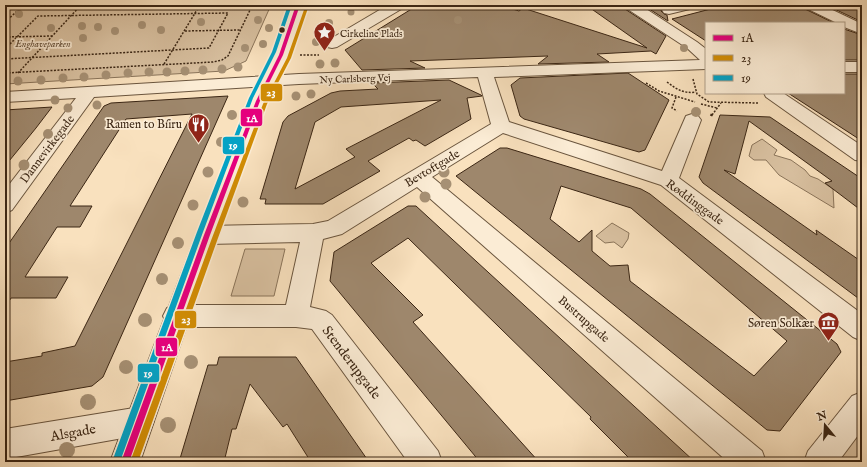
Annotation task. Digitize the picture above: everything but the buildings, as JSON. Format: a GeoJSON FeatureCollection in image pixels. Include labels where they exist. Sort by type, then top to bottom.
{"type":"FeatureCollection","features":[{"type":"Feature","properties":{"kind":"street"},"geometry":{"type":"LineString","coordinates":[[124,462],[140,421],[176,316],[258,102],[281,55],[298,5]]}},
{"type":"Feature","properties":{"kind":"street"},"geometry":{"type":"LineString","coordinates":[[332,44],[398,5]]}},
{"type":"Feature","properties":{"kind":"street"},"geometry":{"type":"LineString","coordinates":[[631,5],[692,45],[705,56]]}},
{"type":"Feature","properties":{"kind":"street"},"geometry":{"type":"LineString","coordinates":[[669,10],[689,5]]}},
{"type":"Feature","properties":{"kind":"street"},"geometry":{"type":"LineString","coordinates":[[811,5],[862,30]]}},
{"type":"Feature","properties":{"kind":"street","name":"Ny Carlsberg Vej"},"geometry":{"type":"LineString","coordinates":[[5,97],[268,81],[705,64]]}},
{"type":"Feature","properties":{"kind":"street"},"geometry":{"type":"LineString","coordinates":[[845,67],[862,67]]}},
{"type":"Feature","properties":{"kind":"street"},"geometry":{"type":"LineString","coordinates":[[485,73],[500,126]]}},
{"type":"Feature","properties":{"kind":"street","name":"Dannevirkegade"},"geometry":{"type":"LineString","coordinates":[[5,205],[89,92]]}},
{"type":"Feature","properties":{"kind":"street"},"geometry":{"type":"LineString","coordinates":[[776,96],[862,155]]}},
{"type":"Feature","properties":{"kind":"street"},"geometry":{"type":"LineString","coordinates":[[668,180],[692,120]]}},
{"type":"Feature","properties":{"kind":"street","name":"Bevtoftgade"},"geometry":{"type":"LineString","coordinates":[[207,235],[313,233],[334,228],[500,126]]}},
{"type":"Feature","properties":{"kind":"street","name":"Røddinggade"},"geometry":{"type":"LineString","coordinates":[[500,126],[668,180],[862,329]]}},
{"type":"Feature","properties":{"kind":"street","name":"Bustrupgade"},"geometry":{"type":"LineString","coordinates":[[418,176],[751,462]]}},
{"type":"Feature","properties":{"kind":"street"},"geometry":{"type":"LineString","coordinates":[[296,316],[313,233]]}},
{"type":"Feature","properties":{"kind":"street","name":"Stenderupgade"},"geometry":{"type":"LineString","coordinates":[[176,316],[296,316],[317,319],[323,323],[427,462]]}},
{"type":"Feature","properties":{"kind":"street"},"geometry":{"type":"LineString","coordinates":[[819,462],[862,406]]}},
{"type":"Feature","properties":{"kind":"street","name":"Alsgade"},"geometry":{"type":"LineString","coordinates":[[5,444],[140,421]]}},
{"type":"Feature","properties":{"kind":"path"},"geometry":{"type":"LineString","coordinates":[[5,22],[24,5]]}},
{"type":"Feature","properties":{"kind":"path"},"geometry":{"type":"LineString","coordinates":[[18,73],[82,5]]}},
{"type":"Feature","properties":{"kind":"path"},"geometry":{"type":"LineString","coordinates":[[164,64],[200,5]]}},
{"type":"Feature","properties":{"kind":"path"},"geometry":{"type":"LineString","coordinates":[[5,73],[213,62],[222,60],[228,56],[251,8],[248,5]]}},
{"type":"Feature","properties":{"kind":"path"},"geometry":{"type":"LineString","coordinates":[[5,49],[38,16],[228,13],[209,48],[5,59]]}},
{"type":"Feature","properties":{"kind":"path"},"geometry":{"type":"LineString","coordinates":[[184,31],[240,30]]}},
{"type":"Feature","properties":{"kind":"path"},"geometry":{"type":"LineString","coordinates":[[5,37],[52,36]]}},
{"type":"Feature","properties":{"kind":"path"},"geometry":{"type":"LineString","coordinates":[[281,55],[321,55],[336,46],[332,44]]}},
{"type":"Feature","properties":{"kind":"path"},"geometry":{"type":"LineString","coordinates":[[693,78],[697,94],[710,102],[751,104],[776,96]]}},
{"type":"Feature","properties":{"kind":"path"},"geometry":{"type":"LineString","coordinates":[[666,81],[677,90],[684,93],[689,94],[696,92]]}},
{"type":"Feature","properties":{"kind":"path"},"geometry":{"type":"LineString","coordinates":[[645,82],[658,91],[676,97],[672,108]]}},
{"type":"Feature","properties":{"kind":"green space","name":"Enghaveparken"},"geometry":{"type":"Polygon","coordinates":[[[5,5],[271,5],[246,61],[224,71],[5,84],[5,5]]]}},
{"type":"Feature","properties":{"kind":"green space"},"geometry":{"type":"Polygon","coordinates":[[[762,139],[777,150],[774,155],[791,160],[805,170],[810,176],[818,179],[833,189],[834,208],[779,175],[766,160],[754,160],[749,156],[752,145],[762,139]]]}},
{"type":"Feature","properties":{"kind":"green space"},"geometry":{"type":"Polygon","coordinates":[[[612,223],[629,233],[628,239],[622,248],[614,242],[605,243],[596,236],[612,223]]]}},
{"type":"Feature","properties":{"kind":"green space"},"geometry":{"type":"Polygon","coordinates":[[[245,249],[285,249],[274,296],[231,296],[245,249]]]}},
{"type":"Feature","properties":{"kind":"green space"},"geometry":{"type":"Polygon","coordinates":[[[856,435],[862,440],[862,462],[836,462],[856,435]]]}},
{"type":"Feature","properties":{"kind":"transit line","name":"19"},"geometry":{"type":"LineString","coordinates":[[117,459],[251,98],[274,52],[290,5]]}},
{"type":"Feature","properties":{"kind":"transit line","name":"1A"},"geometry":{"type":"LineString","coordinates":[[125,462],[207,235],[258,101],[281,55],[298,5]]}},
{"type":"Feature","properties":{"kind":"transit line","name":"23"},"geometry":{"type":"LineString","coordinates":[[134,462],[265,104],[289,58],[306,8]]}},
{"type":"Feature","properties":{"kind":"place","name":"Cirkeline Plads"},"geometry":{"type":"Point","coordinates":[324,52]}},
{"type":"Feature","properties":{"kind":"place","name":"Ramen to Bíiru"},"geometry":{"type":"Point","coordinates":[198,144]}},
{"type":"Feature","properties":{"kind":"place","name":"Søren Solkær"},"geometry":{"type":"Point","coordinates":[829,342]}}]}
